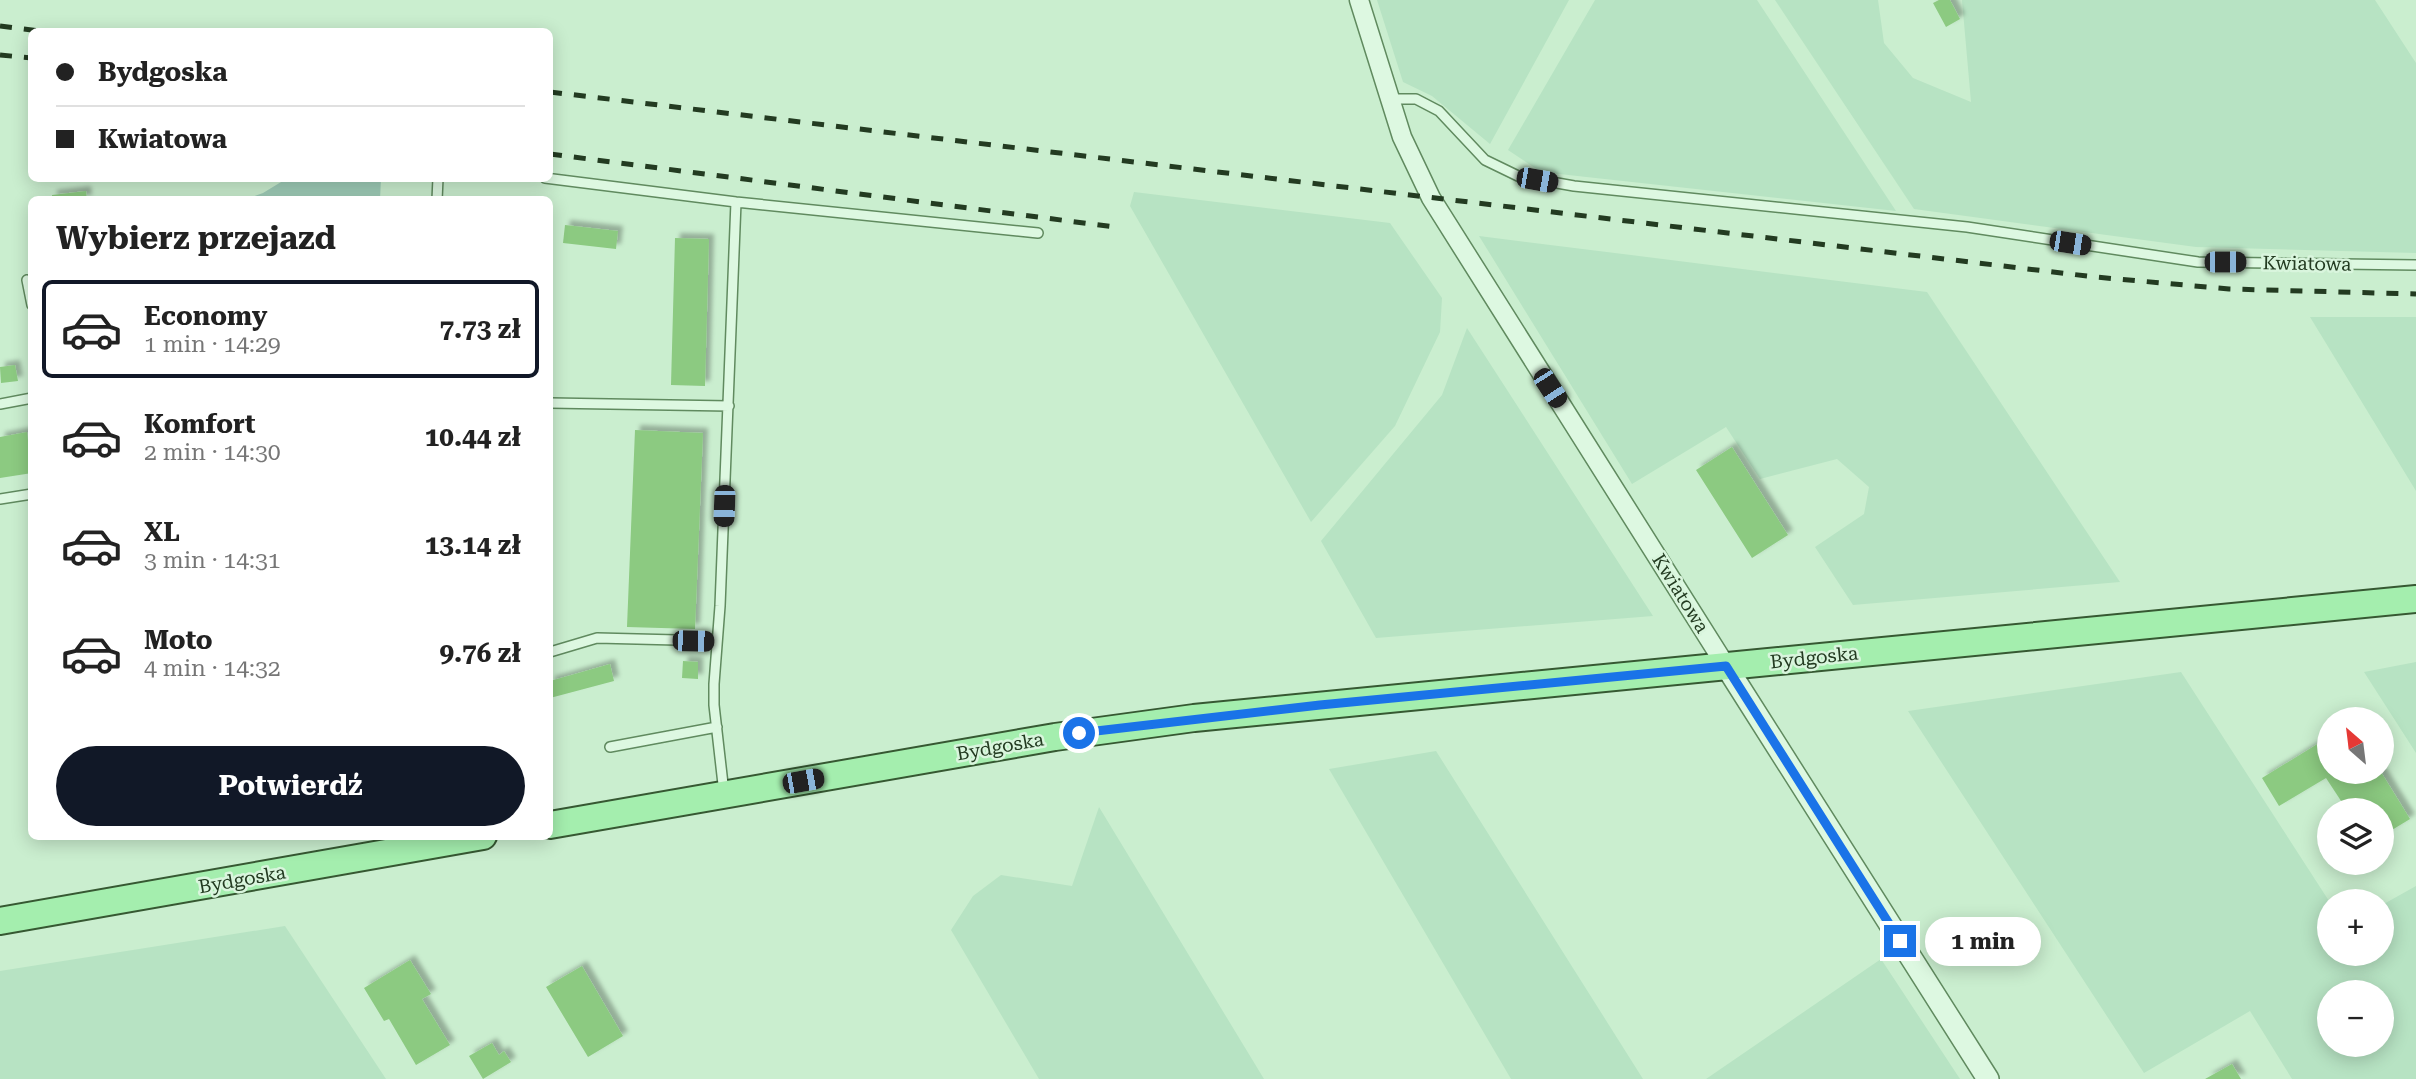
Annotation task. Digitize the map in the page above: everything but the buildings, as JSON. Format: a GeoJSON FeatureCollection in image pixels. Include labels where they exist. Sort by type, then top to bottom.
{"type":"FeatureCollection","features":[{"type":"Feature","properties":{"kind":"main road","name":"Bydgoska"},"geometry":{"type":"LineString","coordinates":[[553,824],[1149,723],[2416,599]]}},
{"type":"Feature","properties":{"kind":"main road","name":"Bydgoska"},"geometry":{"type":"LineString","coordinates":[[0,921],[460,840]]}},
{"type":"Feature","properties":{"kind":"street","name":"Kwiatowa"},"geometry":{"type":"LineString","coordinates":[[1359,0],[1402,137],[1431,198],[1987,1079]]}},
{"type":"Feature","properties":{"kind":"lane","name":"Kwiatowa"},"geometry":{"type":"LineString","coordinates":[[1391,99],[1416,99],[1439,111],[1486,160],[1518,176],[1574,186],[1967,227],[2198,262],[2416,265]]}},
{"type":"Feature","properties":{"kind":"lane"},"geometry":{"type":"LineString","coordinates":[[553,179],[736,202],[1038,233]]}},
{"type":"Feature","properties":{"kind":"lane"},"geometry":{"type":"LineString","coordinates":[[725,794],[713,705],[729,406],[736,202]]}},
{"type":"Feature","properties":{"kind":"lane"},"geometry":{"type":"LineString","coordinates":[[27,280],[28,285]]}},
{"type":"Feature","properties":{"kind":"lane"},"geometry":{"type":"LineString","coordinates":[[0,404],[28,399]]}},
{"type":"Feature","properties":{"kind":"lane"},"geometry":{"type":"LineString","coordinates":[[553,403],[729,406]]}},
{"type":"Feature","properties":{"kind":"lane"},"geometry":{"type":"LineString","coordinates":[[0,499],[28,495]]}},
{"type":"Feature","properties":{"kind":"lane"},"geometry":{"type":"LineString","coordinates":[[553,651],[597,638],[717,641]]}},
{"type":"Feature","properties":{"kind":"lane"},"geometry":{"type":"LineString","coordinates":[[610,747],[717,727]]}},
{"type":"Feature","properties":{"kind":"green space"},"geometry":{"type":"Polygon","coordinates":[[[1377,0],[1569,0],[1490,144],[1432,96],[1403,82],[1377,0]]]}},
{"type":"Feature","properties":{"kind":"green space"},"geometry":{"type":"Polygon","coordinates":[[[1595,0],[1757,0],[1896,211],[1541,172],[1508,150],[1595,0]]]}},
{"type":"Feature","properties":{"kind":"green space"},"geometry":{"type":"Polygon","coordinates":[[[1775,0],[1878,0],[1884,43],[1913,78],[1971,102],[1962,0],[2375,0],[2416,63],[2416,253],[2196,247],[1914,209],[1775,0]]]}},
{"type":"Feature","properties":{"kind":"green space"},"geometry":{"type":"Polygon","coordinates":[[[281,182],[381,182],[380,196],[254,196],[281,182]]]}},
{"type":"Feature","properties":{"kind":"green space"},"geometry":{"type":"Polygon","coordinates":[[[1134,192],[1390,223],[1442,298],[1440,332],[1395,426],[1311,522],[1130,206],[1134,192]]]}},
{"type":"Feature","properties":{"kind":"green space"},"geometry":{"type":"Polygon","coordinates":[[[1479,236],[1927,292],[2120,582],[1853,605],[1815,547],[1864,514],[1869,487],[1837,459],[1760,479],[1726,427],[1632,484],[1479,236]]]}},
{"type":"Feature","properties":{"kind":"green space"},"geometry":{"type":"Polygon","coordinates":[[[2310,317],[2416,317],[2416,491],[2310,317]]]}},
{"type":"Feature","properties":{"kind":"green space"},"geometry":{"type":"Polygon","coordinates":[[[1467,328],[1653,616],[1376,638],[1321,541],[1442,395],[1467,328]]]}},
{"type":"Feature","properties":{"kind":"green space"},"geometry":{"type":"Polygon","coordinates":[[[2416,662],[2416,753],[2394,719],[2394,707],[2386,707],[2364,672],[2416,662]]]}},
{"type":"Feature","properties":{"kind":"green space"},"geometry":{"type":"Polygon","coordinates":[[[2181,672],[2321,889],[2317,889],[2317,966],[2394,966],[2394,898],[2416,886],[2416,1079],[2292,1079],[2250,1011],[2144,1073],[1908,711],[2181,672]]]}},
{"type":"Feature","properties":{"kind":"green space"},"geometry":{"type":"Polygon","coordinates":[[[1436,751],[1643,1079],[1511,1079],[1329,769],[1436,751]]]}},
{"type":"Feature","properties":{"kind":"green space"},"geometry":{"type":"Polygon","coordinates":[[[1099,807],[1264,1079],[1039,1079],[951,930],[973,896],[1001,875],[1072,886],[1099,807]]]}},
{"type":"Feature","properties":{"kind":"green space"},"geometry":{"type":"Polygon","coordinates":[[[285,926],[386,1079],[0,1079],[0,971],[285,926]]]}},
{"type":"Feature","properties":{"kind":"green space"},"geometry":{"type":"Polygon","coordinates":[[[1881,959],[1960,1079],[1706,1079],[1881,959]]]}},
{"type":"Feature","properties":{"kind":"railway"},"geometry":{"type":"LineString","coordinates":[[0,26],[28,30]]}},
{"type":"Feature","properties":{"kind":"railway"},"geometry":{"type":"LineString","coordinates":[[0,55],[28,58]]}},
{"type":"Feature","properties":{"kind":"railway"},"geometry":{"type":"LineString","coordinates":[[553,92],[2095,277],[2229,289],[2416,294]]}},
{"type":"Feature","properties":{"kind":"railway"},"geometry":{"type":"LineString","coordinates":[[553,154],[1115,227]]}},
{"type":"Feature","properties":{"kind":"route"},"geometry":{"type":"LineString","coordinates":[[1079,733],[1320,705],[1726,666],[1900,941]]}}]}
